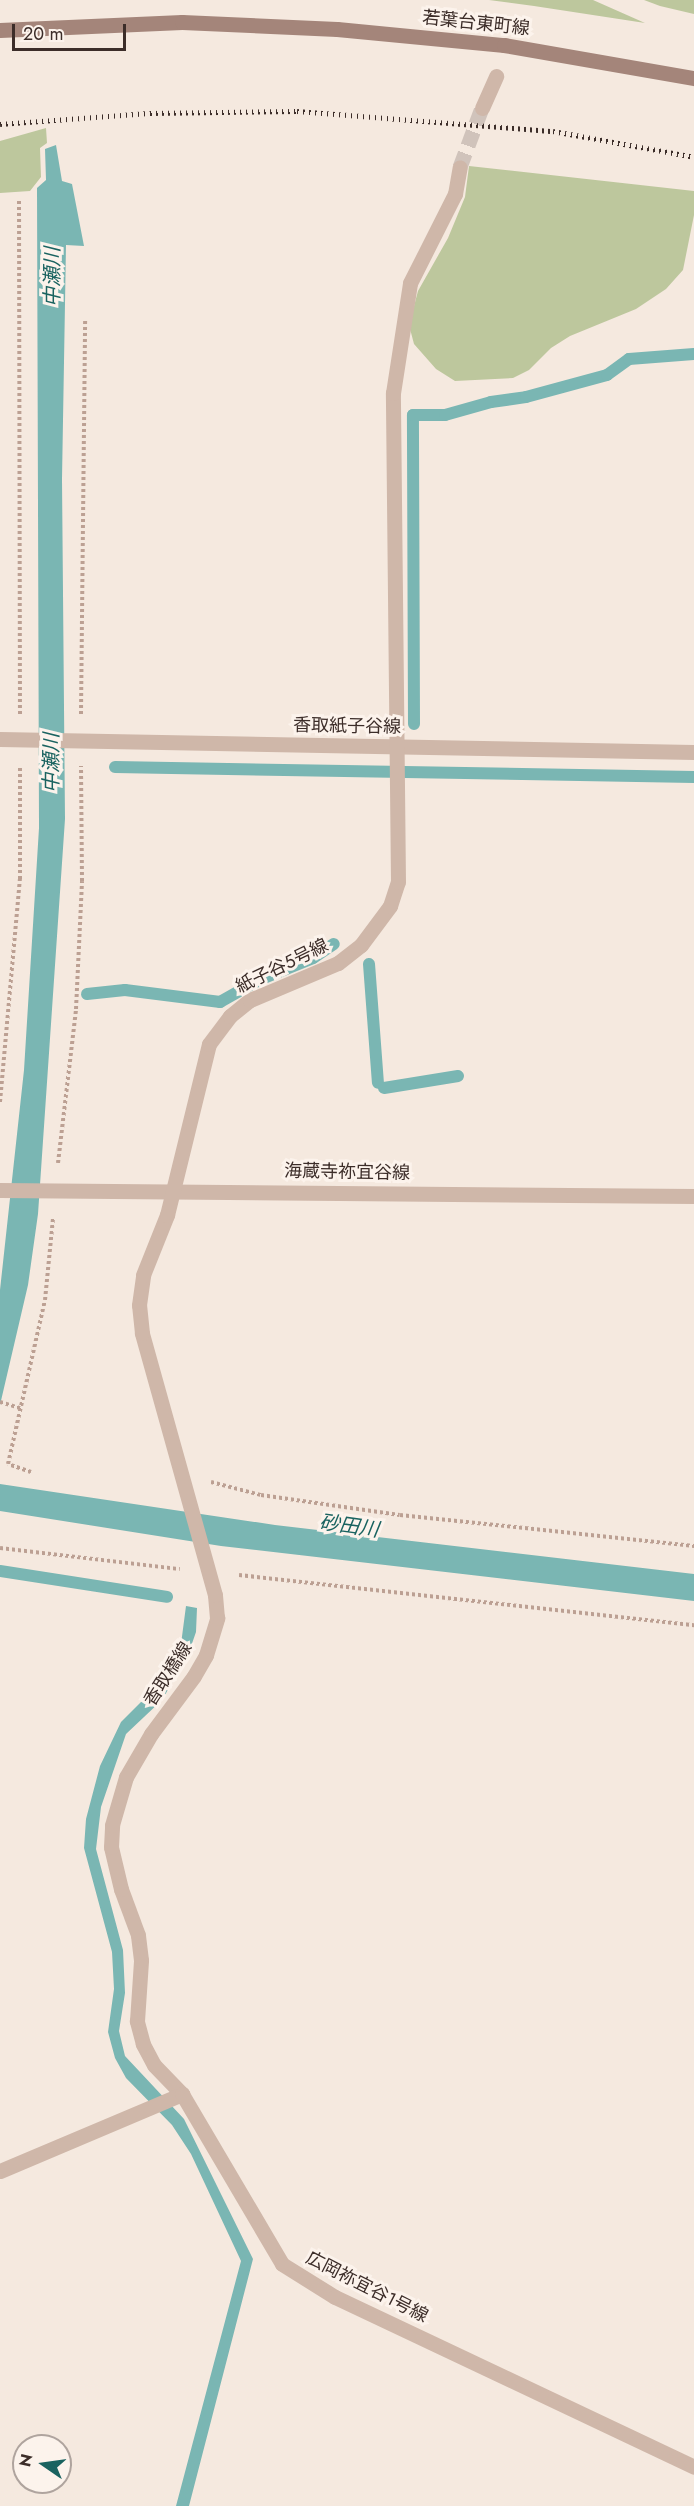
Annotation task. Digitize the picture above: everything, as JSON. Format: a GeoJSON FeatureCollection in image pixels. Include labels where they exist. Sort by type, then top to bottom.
{"type":"FeatureCollection","features":[{"type":"Feature","properties":{"kind":"main road","name":"若葉台東町線"},"geometry":{"type":"LineString","coordinates":[[0,30],[182,22],[338,28],[504,45],[694,78]]}},
{"type":"Feature","properties":{"kind":"street"},"geometry":{"type":"LineString","coordinates":[[482,108],[496,76]]}},
{"type":"Feature","properties":{"kind":"street","name":"紙子谷5号線"},"geometry":{"type":"LineString","coordinates":[[174,1189],[209,1044],[230,1016],[250,1000],[338,963],[361,945],[390,906],[398,882],[393,393],[410,282],[455,194],[460,167]]}},
{"type":"Feature","properties":{"kind":"street","name":"香取紙子谷線"},"geometry":{"type":"LineString","coordinates":[[0,739],[694,752]]}},
{"type":"Feature","properties":{"kind":"street","name":"海蔵寺祢宜谷線"},"geometry":{"type":"LineString","coordinates":[[5,1190],[174,1189],[694,1196]]}},
{"type":"Feature","properties":{"kind":"street","name":"香取橋線"},"geometry":{"type":"LineString","coordinates":[[174,1189],[143,1275],[139,1305],[142,1334],[190,1500],[217,1618],[213,1637],[194,1676],[151,1734],[126,1777],[112,1824],[111,1847],[121,1889],[138,1935],[141,1960],[137,2021],[142,2044],[154,2065],[182,2094]]}},
{"type":"Feature","properties":{"kind":"street"},"geometry":{"type":"LineString","coordinates":[[0,2171],[182,2094]]}},
{"type":"Feature","properties":{"kind":"street","name":"広岡祢宜谷1号線"},"geometry":{"type":"LineString","coordinates":[[182,2094],[282,2264],[335,2296],[694,2468]]}},
{"type":"Feature","properties":{"kind":"path"},"geometry":{"type":"LineString","coordinates":[[0,1102],[20,879],[26,739],[19,201]]}},
{"type":"Feature","properties":{"kind":"path"},"geometry":{"type":"LineString","coordinates":[[31,1472],[8,1464],[45,1300],[49,1188],[76,1009],[82,881],[75,741],[85,318]]}},
{"type":"Feature","properties":{"kind":"path"},"geometry":{"type":"LineString","coordinates":[[0,1402],[20,1408]]}},
{"type":"Feature","properties":{"kind":"path"},"geometry":{"type":"LineString","coordinates":[[182,1475],[261,1495],[400,1515],[694,1546]]}},
{"type":"Feature","properties":{"kind":"path"},"geometry":{"type":"LineString","coordinates":[[0,1548],[694,1625]]}},
{"type":"Feature","properties":{"kind":"green space"},"geometry":{"type":"Polygon","coordinates":[[[489,0],[593,0],[645,23],[534,6],[489,0]]]}},
{"type":"Feature","properties":{"kind":"green space"},"geometry":{"type":"Polygon","coordinates":[[[644,0],[694,0],[694,14],[660,6],[644,0]]]}},
{"type":"Feature","properties":{"kind":"green space"},"geometry":{"type":"Polygon","coordinates":[[[46,128],[47,143],[40,148],[41,177],[30,191],[0,193],[0,141],[46,128]]]}},
{"type":"Feature","properties":{"kind":"green space"},"geometry":{"type":"Polygon","coordinates":[[[469,166],[694,191],[694,215],[683,270],[666,289],[636,309],[570,336],[551,348],[529,370],[513,378],[455,381],[436,369],[414,344],[409,325],[418,291],[448,238],[465,197],[469,166]]]}},
{"type":"Feature","properties":{"kind":"water","name":"中瀬川"},"geometry":{"type":"Polygon","coordinates":[[[56,145],[62,181],[72,184],[84,246],[66,245],[62,479],[65,819],[38,1214],[28,1285],[0,1405],[0,1290],[24,1070],[39,828],[37,188],[46,180],[45,149],[56,145]]]}},
{"type":"Feature","properties":{"kind":"water"},"geometry":{"type":"Polygon","coordinates":[[[0,1484],[275,1525],[694,1574],[694,1601],[221,1546],[0,1511],[0,1484]]]}},
{"type":"Feature","properties":{"kind":"water"},"geometry":{"type":"Polygon","coordinates":[[[186,1606],[197,1608],[196,1632],[188,1655],[162,1700],[126,1734],[101,1807],[96,1849],[123,1950],[125,1993],[119,2031],[125,2056],[184,2119],[253,2259],[189,2506],[176,2506],[241,2261],[191,2154],[172,2125],[126,2078],[115,2058],[108,2032],[114,1989],[112,1952],[84,1848],[86,1819],[100,1766],[121,1722],[157,1686],[171,1665],[181,1644],[186,1606]]]}},
{"type":"Feature","properties":{"kind":"waterway"},"geometry":{"type":"LineString","coordinates":[[414,724],[413,415],[445,415],[491,402],[526,397],[607,375],[629,359],[694,354]]}},
{"type":"Feature","properties":{"kind":"waterway"},"geometry":{"type":"LineString","coordinates":[[115,767],[694,777]]}},
{"type":"Feature","properties":{"kind":"waterway"},"geometry":{"type":"LineString","coordinates":[[87,994],[125,990],[220,1002],[259,980],[313,958],[334,944]]}},
{"type":"Feature","properties":{"kind":"waterway"},"geometry":{"type":"LineString","coordinates":[[369,964],[378,1083]]}},
{"type":"Feature","properties":{"kind":"waterway"},"geometry":{"type":"LineString","coordinates":[[384,1088],[458,1076]]}},
{"type":"Feature","properties":{"kind":"waterway"},"geometry":{"type":"LineString","coordinates":[[0,1571],[167,1597]]}},
{"type":"Feature","properties":{"kind":"tunnel"},"geometry":{"type":"LineString","coordinates":[[460,167],[482,108]]}},
{"type":"Feature","properties":{"kind":"railway"},"geometry":{"type":"LineString","coordinates":[[0,124],[150,113],[297,111],[553,131],[694,157]]}},
{"type":"Feature","properties":{"kind":"water label","name":"砂田川"},"geometry":{"type":"Point","coordinates":[349,1526]}}]}
